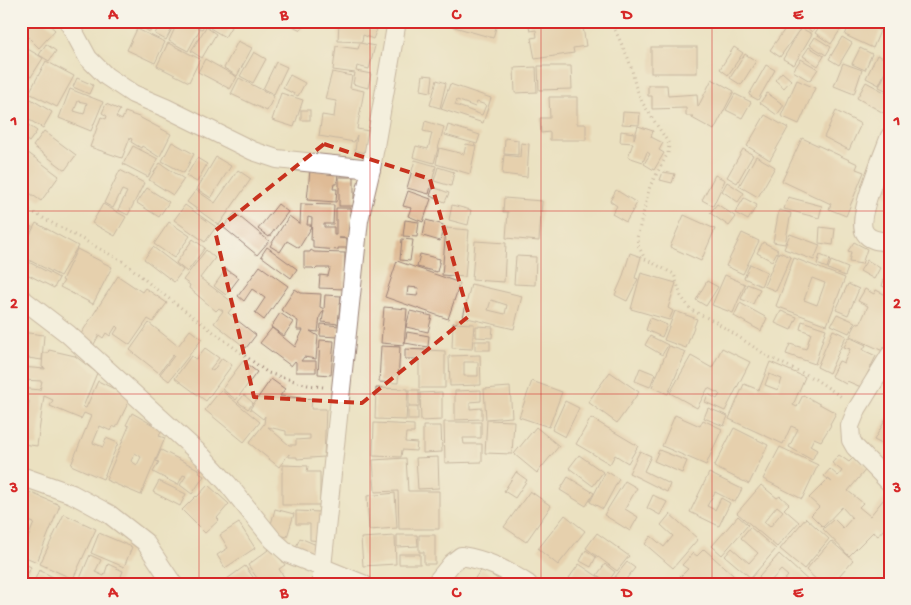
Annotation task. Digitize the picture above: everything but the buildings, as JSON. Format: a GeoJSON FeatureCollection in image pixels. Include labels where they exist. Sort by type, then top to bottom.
{"type":"FeatureCollection","features":[{"type":"Feature","properties":{"kind":"street"},"geometry":{"type":"LineString","coordinates":[[68,21],[88,58],[106,76],[133,94],[166,108],[252,151],[277,159],[371,169]]}},
{"type":"Feature","properties":{"kind":"street"},"geometry":{"type":"LineString","coordinates":[[322,576],[359,220],[371,169],[397,21]]}},
{"type":"Feature","properties":{"kind":"street"},"geometry":{"type":"LineString","coordinates":[[890,136],[863,213],[862,227],[865,234],[876,241],[890,242]]}},
{"type":"Feature","properties":{"kind":"street"},"geometry":{"type":"LineString","coordinates":[[21,298],[68,334],[202,456],[227,483],[273,540],[289,554],[322,576],[363,584]]}},
{"type":"Feature","properties":{"kind":"street"},"geometry":{"type":"LineString","coordinates":[[890,355],[857,409],[850,426],[851,440],[855,447],[890,483]]}},
{"type":"Feature","properties":{"kind":"street"},"geometry":{"type":"LineString","coordinates":[[21,476],[72,494],[109,514],[145,542],[169,583]]}},
{"type":"Feature","properties":{"kind":"street"},"geometry":{"type":"LineString","coordinates":[[435,584],[452,563],[461,556],[474,558],[503,568],[528,584]]}},
{"type":"Feature","properties":{"kind":"path"},"geometry":{"type":"LineString","coordinates":[[611,21],[628,58],[635,85],[642,102],[669,144],[668,153],[650,186],[637,238],[641,254],[645,259],[674,274],[681,296],[691,310],[716,322],[769,357],[815,379],[857,409]]}},
{"type":"Feature","properties":{"kind":"path"},"geometry":{"type":"LineString","coordinates":[[21,206],[124,262],[164,295],[268,373],[308,385],[341,389]]}},
{"type":"Feature","properties":{"kind":"highlighted area"},"geometry":{"type":"Polygon","coordinates":[[[324,144],[430,179],[469,316],[362,403],[254,397],[215,231],[324,144]]]}}]}
